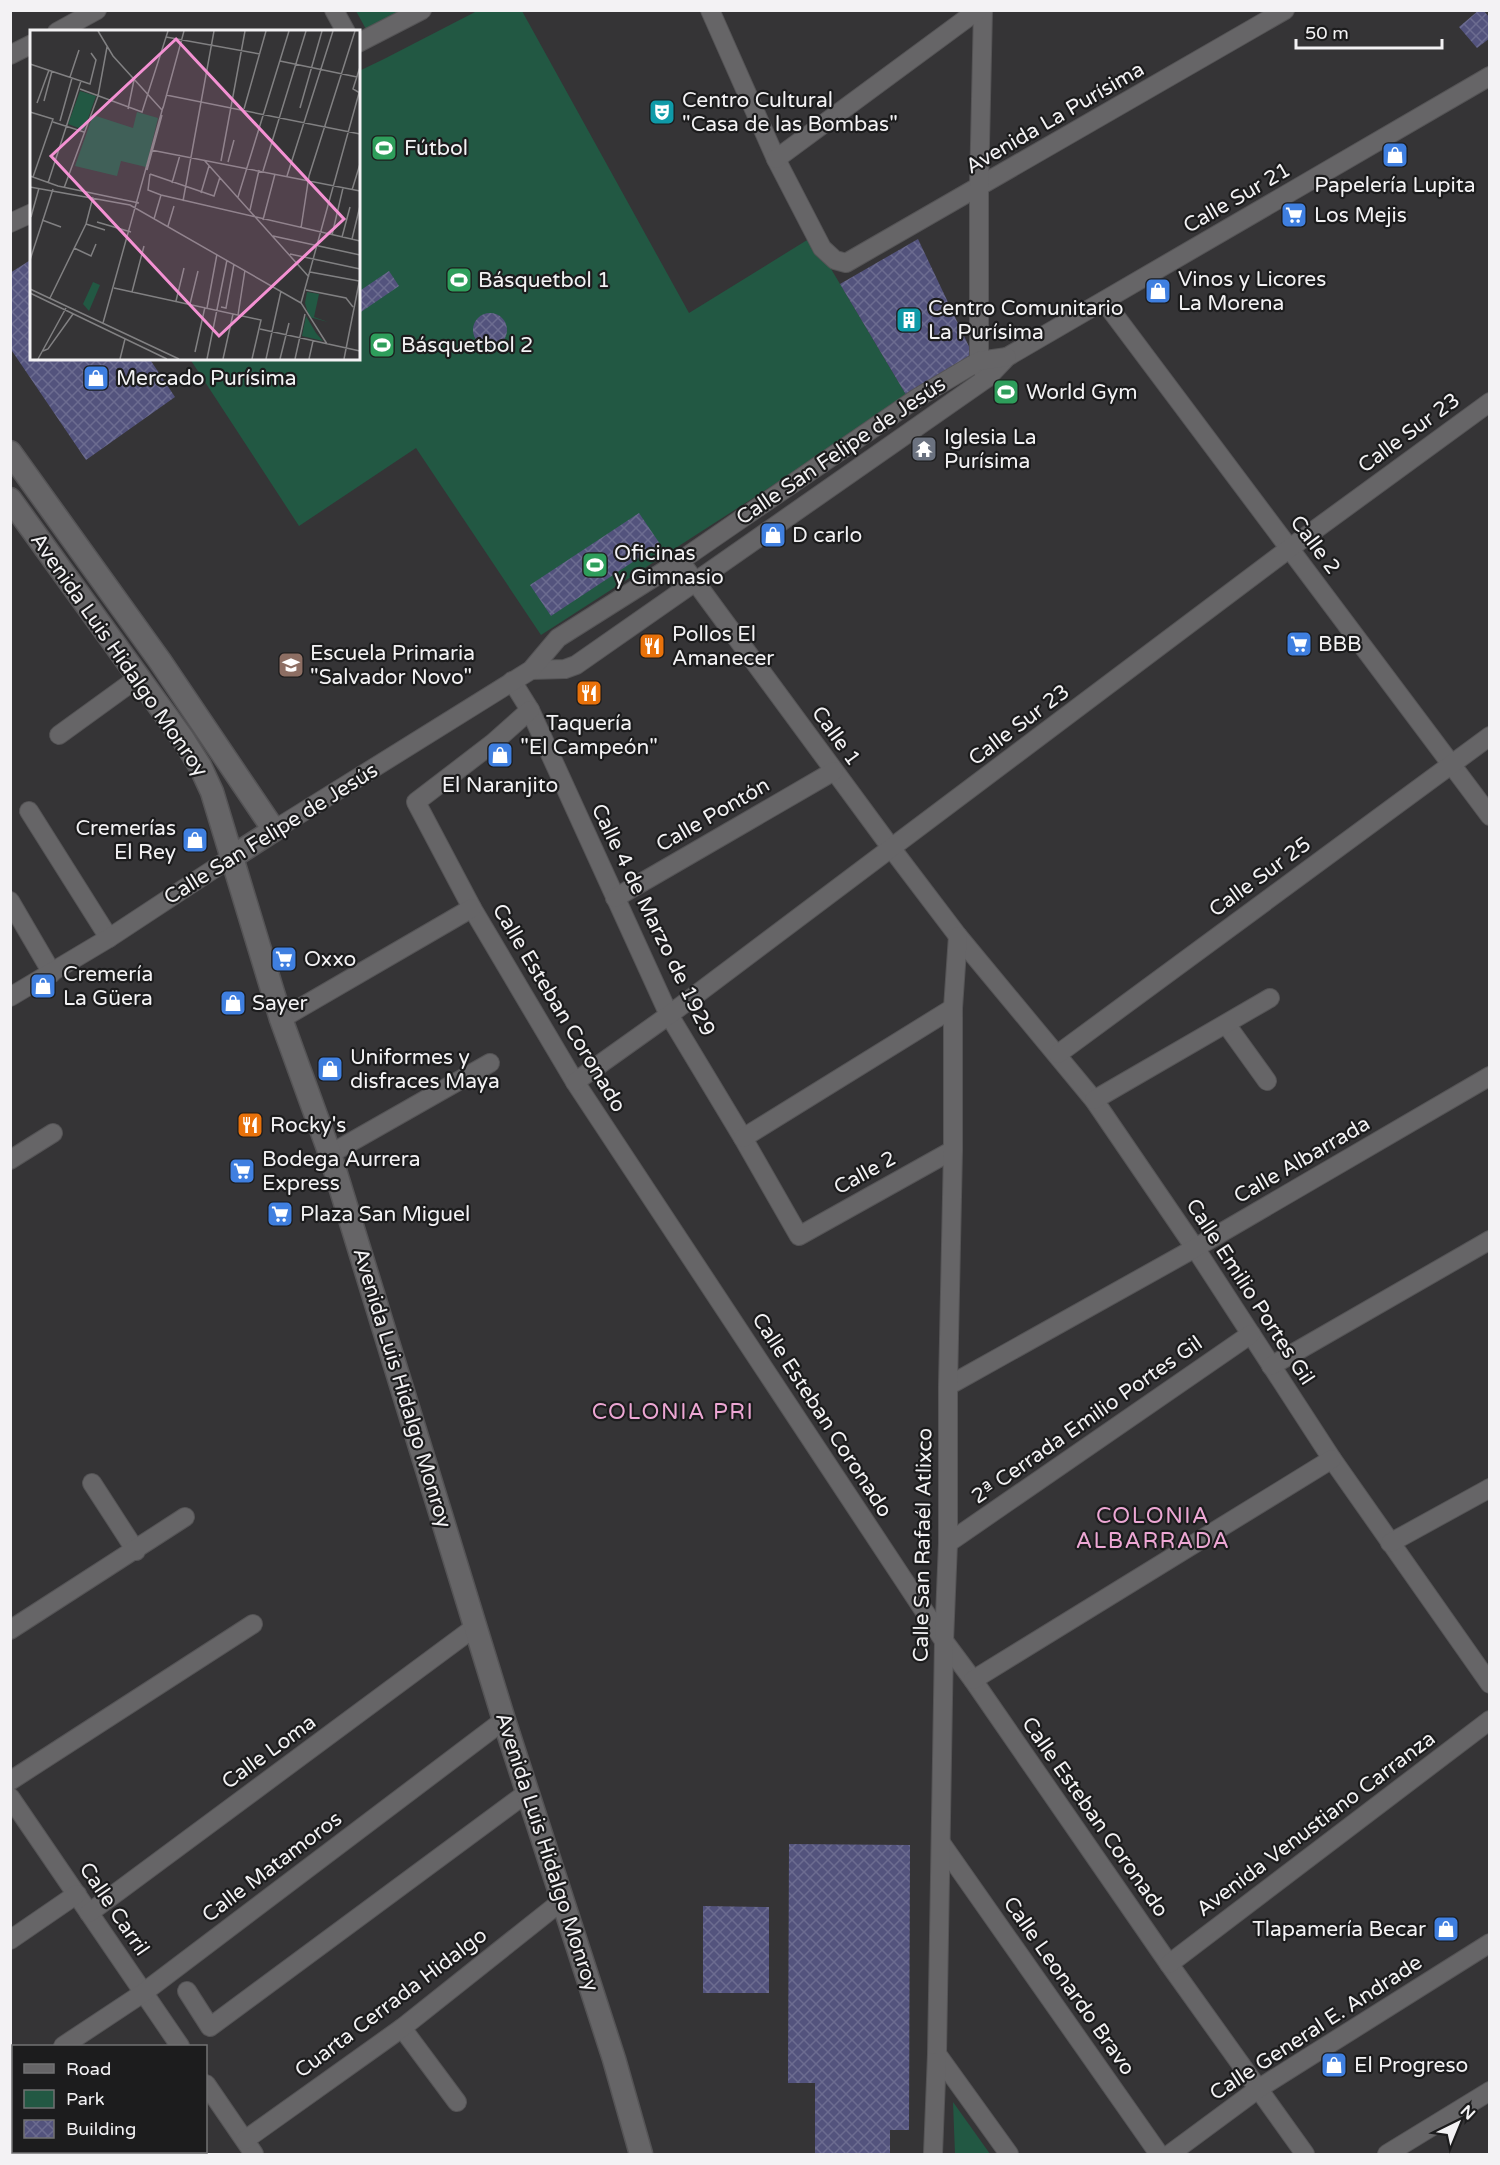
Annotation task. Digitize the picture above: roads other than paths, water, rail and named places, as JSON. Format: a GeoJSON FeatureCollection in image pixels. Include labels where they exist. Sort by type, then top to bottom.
{"type":"FeatureCollection","features":[{"type":"Feature","properties":{"kind":"street"},"geometry":{"type":"LineString","coordinates":[[61,30],[97,10]]}},
{"type":"Feature","properties":{"kind":"street"},"geometry":{"type":"LineString","coordinates":[[334,10],[345,30]]}},
{"type":"Feature","properties":{"kind":"street"},"geometry":{"type":"LineString","coordinates":[[360,42],[422,10]]}},
{"type":"Feature","properties":{"kind":"street"},"geometry":{"type":"LineString","coordinates":[[710,10],[776,159],[978,10]]}},
{"type":"Feature","properties":{"kind":"street"},"geometry":{"type":"LineString","coordinates":[[983,10],[979,188],[979,361],[987,378]]}},
{"type":"Feature","properties":{"kind":"street","name":"Avenida La Purísima"},"geometry":{"type":"LineString","coordinates":[[776,159],[822,248],[835,260],[846,263],[1285,10]]}},
{"type":"Feature","properties":{"kind":"street"},"geometry":{"type":"LineString","coordinates":[[10,55],[30,45]]}},
{"type":"Feature","properties":{"kind":"street","name":"Calle Sur 21"},"geometry":{"type":"LineString","coordinates":[[987,378],[1007,357],[1490,76]]}},
{"type":"Feature","properties":{"kind":"street"},"geometry":{"type":"LineString","coordinates":[[10,223],[30,214]]}},
{"type":"Feature","properties":{"kind":"street","name":"Calle 2"},"geometry":{"type":"LineString","coordinates":[[1104,301],[1490,816]]}},
{"type":"Feature","properties":{"kind":"street","name":"Calle Sur 21"},"geometry":{"type":"LineString","coordinates":[[979,361],[1007,357]]}},
{"type":"Feature","properties":{"kind":"street","name":"Calle San Felipe de Jesús"},"geometry":{"type":"LineString","coordinates":[[10,997],[109,938],[232,857],[531,670],[558,638],[680,561],[917,398],[979,361]]}},
{"type":"Feature","properties":{"kind":"street","name":"Calle San Felipe de Jesús"},"geometry":{"type":"LineString","coordinates":[[531,670],[565,669],[576,664],[696,583],[987,378]]}},
{"type":"Feature","properties":{"kind":"street","name":"Calle Sur 23"},"geometry":{"type":"LineString","coordinates":[[575,1082],[669,1016],[1290,548],[1490,402]]}},
{"type":"Feature","properties":{"kind":"street","name":"Avenida Luis Hidalgo Monroy"},"geometry":{"type":"LineString","coordinates":[[10,452],[160,661],[274,831]]}},
{"type":"Feature","properties":{"kind":"street","name":"Avenida Luis Hidalgo Monroy"},"geometry":{"type":"LineString","coordinates":[[14,509],[139,677],[200,765],[212,792],[281,1019],[330,1154],[475,1628],[614,2059],[641,2154]]}},
{"type":"Feature","properties":{"kind":"street","name":"Calle 1"},"geometry":{"type":"LineString","coordinates":[[680,561],[958,936]]}},
{"type":"Feature","properties":{"kind":"street"},"geometry":{"type":"LineString","coordinates":[[59,735],[139,677]]}},
{"type":"Feature","properties":{"kind":"street","name":"Calle 4 de Marzo de 1929"},"geometry":{"type":"LineString","coordinates":[[512,681],[530,710],[669,1016],[799,1236]]}},
{"type":"Feature","properties":{"kind":"street","name":"Calle Esteban Coronado"},"geometry":{"type":"LineString","coordinates":[[530,710],[493,743],[416,802],[472,908],[575,1082],[944,1641],[1169,1964],[1305,2154]]}},
{"type":"Feature","properties":{"kind":"street","name":"Calle Sur 25"},"geometry":{"type":"LineString","coordinates":[[1058,1054],[1490,736]]}},
{"type":"Feature","properties":{"kind":"street","name":"Calle Pontón"},"geometry":{"type":"LineString","coordinates":[[615,898],[834,771]]}},
{"type":"Feature","properties":{"kind":"street"},"geometry":{"type":"LineString","coordinates":[[29,811],[109,938]]}},
{"type":"Feature","properties":{"kind":"street"},"geometry":{"type":"LineString","coordinates":[[10,901],[52,973]]}},
{"type":"Feature","properties":{"kind":"street"},"geometry":{"type":"LineString","coordinates":[[281,1019],[472,908]]}},
{"type":"Feature","properties":{"kind":"street","name":"Calle Emilio Portes Gil"},"geometry":{"type":"LineString","coordinates":[[958,936],[1094,1100],[1195,1248],[1332,1459],[1490,1684]]}},
{"type":"Feature","properties":{"kind":"street","name":"Calle San Rafaél Atlixco"},"geometry":{"type":"LineString","coordinates":[[933,2154],[938,2054],[944,1641],[948,1544],[953,1008],[958,936]]}},
{"type":"Feature","properties":{"kind":"street"},"geometry":{"type":"LineString","coordinates":[[1094,1100],[1270,998]]}},
{"type":"Feature","properties":{"kind":"street"},"geometry":{"type":"LineString","coordinates":[[743,1138],[953,1008]]}},
{"type":"Feature","properties":{"kind":"street"},"geometry":{"type":"LineString","coordinates":[[1226,1024],[1267,1081]]}},
{"type":"Feature","properties":{"kind":"street"},"geometry":{"type":"LineString","coordinates":[[330,1154],[490,1063]]}},
{"type":"Feature","properties":{"kind":"street","name":"Calle Albarrada"},"geometry":{"type":"LineString","coordinates":[[948,1386],[1195,1248],[1490,1076]]}},
{"type":"Feature","properties":{"kind":"street"},"geometry":{"type":"LineString","coordinates":[[10,1160],[53,1133]]}},
{"type":"Feature","properties":{"kind":"street","name":"Calle 2"},"geometry":{"type":"LineString","coordinates":[[799,1236],[953,1150]]}},
{"type":"Feature","properties":{"kind":"street"},"geometry":{"type":"LineString","coordinates":[[1271,1366],[1490,1240]]}},
{"type":"Feature","properties":{"kind":"street","name":"2ª Cerrada Emilio Portes Gil"},"geometry":{"type":"LineString","coordinates":[[948,1544],[1251,1334]]}},
{"type":"Feature","properties":{"kind":"street"},"geometry":{"type":"LineString","coordinates":[[973,1680],[1332,1459]]}},
{"type":"Feature","properties":{"kind":"street"},"geometry":{"type":"LineString","coordinates":[[92,1483],[136,1551]]}},
{"type":"Feature","properties":{"kind":"street"},"geometry":{"type":"LineString","coordinates":[[1390,1543],[1490,1488]]}},
{"type":"Feature","properties":{"kind":"street"},"geometry":{"type":"LineString","coordinates":[[10,1630],[136,1551],[185,1517]]}},
{"type":"Feature","properties":{"kind":"street"},"geometry":{"type":"LineString","coordinates":[[10,1781],[253,1624]]}},
{"type":"Feature","properties":{"kind":"street","name":"Calle Loma"},"geometry":{"type":"LineString","coordinates":[[89,1913],[475,1628]]}},
{"type":"Feature","properties":{"kind":"street","name":"Calle Matamoros"},"geometry":{"type":"LineString","coordinates":[[65,2045],[143,1993],[504,1720]]}},
{"type":"Feature","properties":{"kind":"street","name":"Avenida Venustiano Carranza"},"geometry":{"type":"LineString","coordinates":[[1169,1964],[1490,1720]]}},
{"type":"Feature","properties":{"kind":"street"},"geometry":{"type":"LineString","coordinates":[[187,1991],[210,2027],[528,1792]]}},
{"type":"Feature","properties":{"kind":"street","name":"Calle Carril"},"geometry":{"type":"LineString","coordinates":[[10,1797],[179,2045]]}},
{"type":"Feature","properties":{"kind":"street","name":"Calle Leonardo Bravo"},"geometry":{"type":"LineString","coordinates":[[941,1843],[1159,2154]]}},
{"type":"Feature","properties":{"kind":"street"},"geometry":{"type":"LineString","coordinates":[[10,1940],[77,1894]]}},
{"type":"Feature","properties":{"kind":"street","name":"Cuarta Cerrada Hidalgo"},"geometry":{"type":"LineString","coordinates":[[250,2147],[563,1900]]}},
{"type":"Feature","properties":{"kind":"street","name":"Calle General E. Andrade"},"geometry":{"type":"LineString","coordinates":[[1170,2154],[1258,2089],[1490,1942]]}},
{"type":"Feature","properties":{"kind":"street"},"geometry":{"type":"LineString","coordinates":[[402,2028],[457,2102]]}},
{"type":"Feature","properties":{"kind":"street"},"geometry":{"type":"LineString","coordinates":[[938,2054],[1009,2154]]}},
{"type":"Feature","properties":{"kind":"street"},"geometry":{"type":"LineString","coordinates":[[207,2088],[212,2107],[250,2147]]}},
{"type":"Feature","properties":{"kind":"street"},"geometry":{"type":"LineString","coordinates":[[1387,2154],[1490,2091]]}},
{"type":"Feature","properties":{"kind":"place","name":"Centro Cultural \"Casa de las Bombas\""},"geometry":{"type":"Point","coordinates":[662,112]}},
{"type":"Feature","properties":{"kind":"place","name":"Fútbol"},"geometry":{"type":"Point","coordinates":[384,148]}},
{"type":"Feature","properties":{"kind":"place","name":"Papelería Lupita"},"geometry":{"type":"Point","coordinates":[1395,155]}},
{"type":"Feature","properties":{"kind":"place","name":"Los Mejis"},"geometry":{"type":"Point","coordinates":[1294,215]}},
{"type":"Feature","properties":{"kind":"place","name":"Básquetbol 1"},"geometry":{"type":"Point","coordinates":[459,280]}},
{"type":"Feature","properties":{"kind":"place","name":"Vinos y Licores La Morena"},"geometry":{"type":"Point","coordinates":[1158,291]}},
{"type":"Feature","properties":{"kind":"place","name":"Centro Comunitario La Purísima"},"geometry":{"type":"Point","coordinates":[909,320]}},
{"type":"Feature","properties":{"kind":"place","name":"Básquetbol 2"},"geometry":{"type":"Point","coordinates":[382,345]}},
{"type":"Feature","properties":{"kind":"place","name":"Mercado Purísima"},"geometry":{"type":"Point","coordinates":[96,378]}},
{"type":"Feature","properties":{"kind":"place","name":"World Gym"},"geometry":{"type":"Point","coordinates":[1006,392]}},
{"type":"Feature","properties":{"kind":"place","name":"Iglesia La Purísima"},"geometry":{"type":"Point","coordinates":[924,449]}},
{"type":"Feature","properties":{"kind":"place","name":"D carlo"},"geometry":{"type":"Point","coordinates":[773,535]}},
{"type":"Feature","properties":{"kind":"place","name":"Oficinas y Gimnasio"},"geometry":{"type":"Point","coordinates":[595,565]}},
{"type":"Feature","properties":{"kind":"place","name":"BBB"},"geometry":{"type":"Point","coordinates":[1299,644]}},
{"type":"Feature","properties":{"kind":"place","name":"Pollos El Amanecer"},"geometry":{"type":"Point","coordinates":[652,646]}},
{"type":"Feature","properties":{"kind":"place","name":"Escuela Primaria \"Salvador Novo\""},"geometry":{"type":"Point","coordinates":[291,665]}},
{"type":"Feature","properties":{"kind":"place","name":"Taquería \"El Campeón\""},"geometry":{"type":"Point","coordinates":[589,693]}},
{"type":"Feature","properties":{"kind":"place","name":"El Naranjito"},"geometry":{"type":"Point","coordinates":[500,755]}},
{"type":"Feature","properties":{"kind":"place","name":"Cremerías El Rey"},"geometry":{"type":"Point","coordinates":[195,840]}},
{"type":"Feature","properties":{"kind":"place","name":"Oxxo"},"geometry":{"type":"Point","coordinates":[284,959]}},
{"type":"Feature","properties":{"kind":"place","name":"Cremería La Güera"},"geometry":{"type":"Point","coordinates":[43,986]}},
{"type":"Feature","properties":{"kind":"place","name":"Sayer"},"geometry":{"type":"Point","coordinates":[233,1003]}},
{"type":"Feature","properties":{"kind":"place","name":"Uniformes y disfraces Maya"},"geometry":{"type":"Point","coordinates":[330,1069]}},
{"type":"Feature","properties":{"kind":"place","name":"Rocky's"},"geometry":{"type":"Point","coordinates":[250,1125]}},
{"type":"Feature","properties":{"kind":"place","name":"Bodega Aurrera Express"},"geometry":{"type":"Point","coordinates":[242,1171]}},
{"type":"Feature","properties":{"kind":"place","name":"Plaza San Miguel"},"geometry":{"type":"Point","coordinates":[280,1214]}},
{"type":"Feature","properties":{"kind":"place","name":"Tlapamería Becar"},"geometry":{"type":"Point","coordinates":[1446,1929]}},
{"type":"Feature","properties":{"kind":"place","name":"El Progreso"},"geometry":{"type":"Point","coordinates":[1334,2065]}},
{"type":"Feature","properties":{"kind":"district","name":"COLONIA PRI"},"geometry":{"type":"Point","coordinates":[673,1412]}},
{"type":"Feature","properties":{"kind":"district","name":"COLONIA ALBARRADA"},"geometry":{"type":"Point","coordinates":[1153,1528]}}]}
